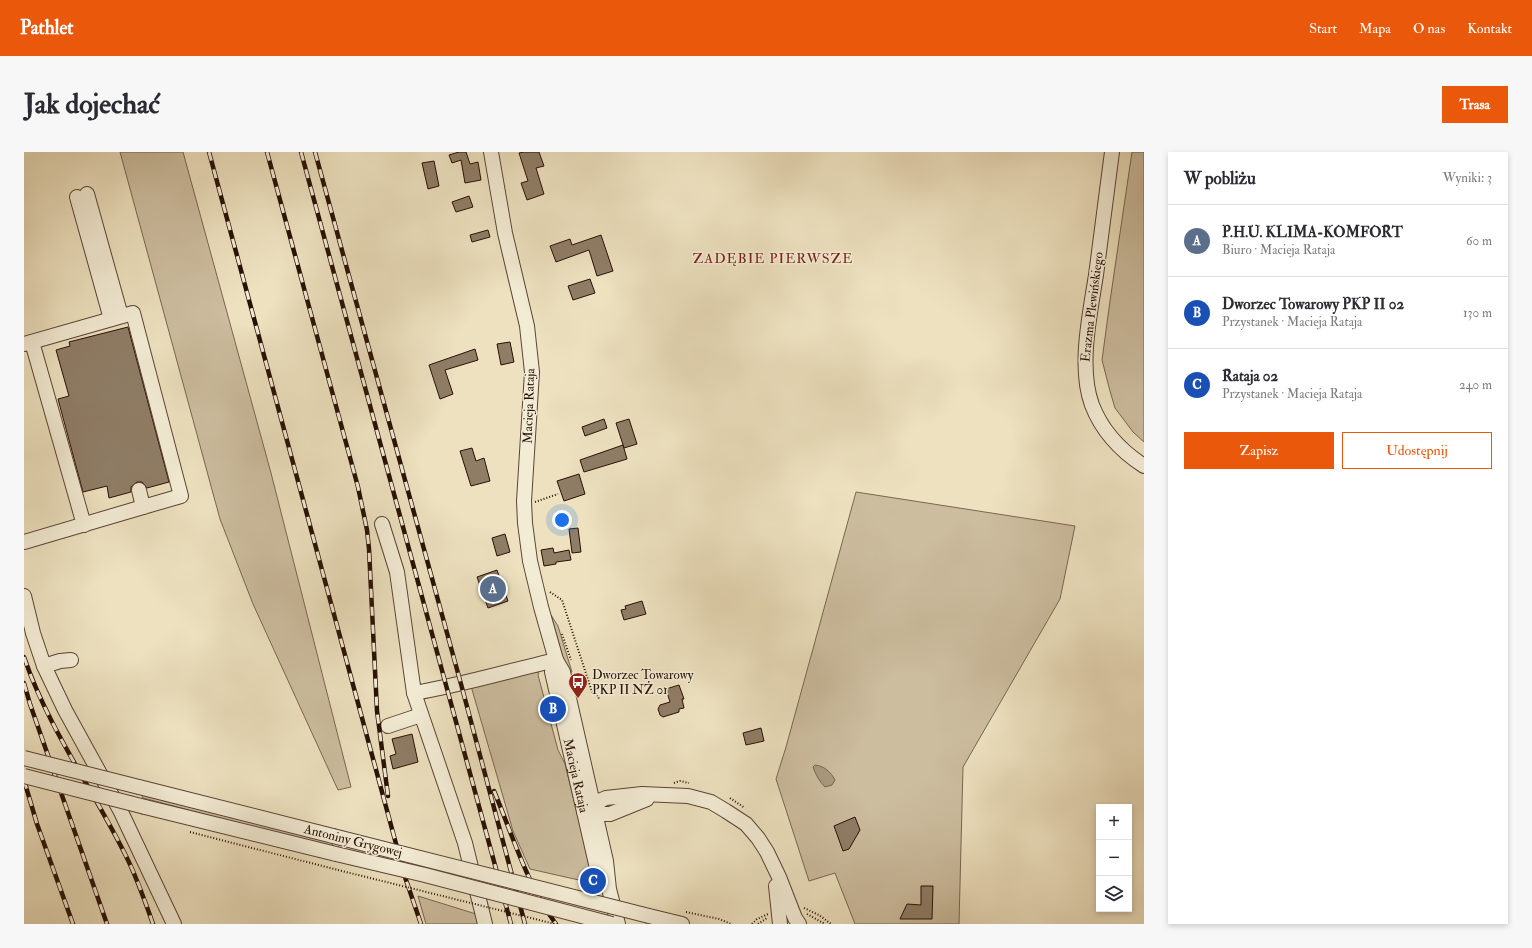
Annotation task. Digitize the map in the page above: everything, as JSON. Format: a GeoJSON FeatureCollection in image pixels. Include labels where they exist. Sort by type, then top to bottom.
{"type":"FeatureCollection","features":[{"type":"Feature","properties":{"kind":"street","name":"Macieja Rataja"},"geometry":{"type":"LineString","coordinates":[[490,152],[504,233],[527,326],[532,372],[524,506],[530,561],[556,660],[563,672],[589,810],[606,861],[609,889],[618,924]]}},
{"type":"Feature","properties":{"kind":"street","name":"Erazma Plewińskiego"},"geometry":{"type":"LineString","coordinates":[[1112,152],[1091,312],[1086,356],[1086,376],[1092,405],[1103,427],[1118,446],[1130,457],[1144,466]]}},
{"type":"Feature","properties":{"kind":"street"},"geometry":{"type":"LineString","coordinates":[[82,195],[116,318]]}},
{"type":"Feature","properties":{"kind":"street"},"geometry":{"type":"LineString","coordinates":[[24,542],[84,525],[181,496],[133,313],[28,343],[84,525]]}},
{"type":"Feature","properties":{"kind":"street"},"geometry":{"type":"LineString","coordinates":[[139,490],[143,507]]}},
{"type":"Feature","properties":{"kind":"street"},"geometry":{"type":"LineString","coordinates":[[382,524],[397,572],[414,693],[464,843],[486,924]]}},
{"type":"Feature","properties":{"kind":"street"},"geometry":{"type":"LineString","coordinates":[[24,596],[26,613],[44,666],[65,710],[121,812],[174,924]]}},
{"type":"Feature","properties":{"kind":"street"},"geometry":{"type":"LineString","coordinates":[[44,666],[60,661],[71,660]]}},
{"type":"Feature","properties":{"kind":"street"},"geometry":{"type":"LineString","coordinates":[[414,693],[446,687],[556,660]]}},
{"type":"Feature","properties":{"kind":"street"},"geometry":{"type":"LineString","coordinates":[[388,726],[421,715]]}},
{"type":"Feature","properties":{"kind":"street","name":"Antoniny Grygowej"},"geometry":{"type":"LineString","coordinates":[[24,758],[682,924]]}},
{"type":"Feature","properties":{"kind":"street","name":"Antoniny Grygowej"},"geometry":{"type":"LineString","coordinates":[[24,776],[425,875],[612,924]]}},
{"type":"Feature","properties":{"kind":"street"},"geometry":{"type":"LineString","coordinates":[[589,810],[599,801],[606,798],[642,794],[673,794],[701,798],[739,819],[746,824],[758,838],[772,862],[795,918],[801,918]]}},
{"type":"Feature","properties":{"kind":"street"},"geometry":{"type":"LineString","coordinates":[[772,862],[780,924]]}},
{"type":"Feature","properties":{"kind":"path"},"geometry":{"type":"LineString","coordinates":[[524,506],[558,494]]}},
{"type":"Feature","properties":{"kind":"path"},"geometry":{"type":"LineString","coordinates":[[545,589],[562,600],[592,692],[598,696],[599,699]]}},
{"type":"Feature","properties":{"kind":"path"},"geometry":{"type":"LineString","coordinates":[[186,830],[338,870],[555,924]]}},
{"type":"Feature","properties":{"kind":"path"},"geometry":{"type":"LineString","coordinates":[[801,918],[825,924]]}},
{"type":"Feature","properties":{"kind":"shaded area"},"geometry":{"type":"Polygon","coordinates":[[[120,152],[183,152],[271,473],[351,787],[338,790],[253,604],[220,519],[120,152]]]}},
{"type":"Feature","properties":{"kind":"shaded area"},"geometry":{"type":"Polygon","coordinates":[[[1132,152],[1144,152],[1144,442],[1133,432],[1115,408],[1102,360],[1132,152]]]}},
{"type":"Feature","properties":{"kind":"shaded area"},"geometry":{"type":"Polygon","coordinates":[[[856,492],[1075,526],[1060,599],[963,767],[959,924],[855,924],[835,873],[809,881],[776,779],[856,492]]]}},
{"type":"Feature","properties":{"kind":"shaded area"},"geometry":{"type":"Polygon","coordinates":[[[551,615],[558,626],[572,672],[570,673],[565,665],[551,615]]]}},
{"type":"Feature","properties":{"kind":"shaded area"},"geometry":{"type":"Polygon","coordinates":[[[534,671],[539,673],[538,675],[558,750],[565,764],[592,873],[590,874],[592,883],[530,869],[513,831],[471,686],[534,671]]]}},
{"type":"Feature","properties":{"kind":"shaded area"},"geometry":{"type":"Polygon","coordinates":[[[815,765],[824,768],[831,774],[835,780],[832,785],[825,787],[823,785],[814,770],[813,767],[815,765]]]}},
{"type":"Feature","properties":{"kind":"shaded area"},"geometry":{"type":"Polygon","coordinates":[[[141,794],[331,842],[334,848],[143,798],[141,794]]]}},
{"type":"Feature","properties":{"kind":"shaded area"},"geometry":{"type":"Polygon","coordinates":[[[418,896],[476,914],[479,924],[426,924],[418,896]]]}},
{"type":"Feature","properties":{"kind":"building"},"geometry":{"type":"Polygon","coordinates":[[[459,152],[466,152],[470,164],[478,162],[481,180],[465,183],[461,160],[452,163],[449,155],[459,152]]]}},
{"type":"Feature","properties":{"kind":"building"},"geometry":{"type":"Polygon","coordinates":[[[539,152],[544,166],[536,168],[544,194],[527,200],[521,183],[528,181],[519,153],[539,152]]]}},
{"type":"Feature","properties":{"kind":"building"},"geometry":{"type":"Polygon","coordinates":[[[434,161],[439,186],[428,189],[422,163],[434,161]]]}},
{"type":"Feature","properties":{"kind":"building"},"geometry":{"type":"Polygon","coordinates":[[[469,196],[473,207],[456,212],[452,202],[469,196]]]}},
{"type":"Feature","properties":{"kind":"building"},"geometry":{"type":"Polygon","coordinates":[[[488,230],[490,237],[472,242],[470,235],[488,230]]]}},
{"type":"Feature","properties":{"kind":"building"},"geometry":{"type":"Polygon","coordinates":[[[601,235],[613,271],[597,276],[589,250],[556,262],[550,246],[570,239],[572,245],[601,235]]]}},
{"type":"Feature","properties":{"kind":"building"},"geometry":{"type":"Polygon","coordinates":[[[590,279],[595,293],[573,300],[568,286],[590,279]]]}},
{"type":"Feature","properties":{"kind":"building"},"geometry":{"type":"Polygon","coordinates":[[[128,327],[169,482],[147,488],[142,482],[137,482],[131,487],[131,492],[109,498],[107,486],[83,492],[58,399],[69,396],[56,350],[70,346],[69,342],[128,327]]]}},
{"type":"Feature","properties":{"kind":"building"},"geometry":{"type":"Polygon","coordinates":[[[510,342],[514,362],[501,365],[497,344],[510,342]]]}},
{"type":"Feature","properties":{"kind":"building"},"geometry":{"type":"Polygon","coordinates":[[[475,349],[478,360],[445,370],[453,394],[440,399],[429,365],[475,349]]]}},
{"type":"Feature","properties":{"kind":"building"},"geometry":{"type":"Polygon","coordinates":[[[604,419],[607,428],[585,436],[582,427],[604,419]]]}},
{"type":"Feature","properties":{"kind":"building"},"geometry":{"type":"Polygon","coordinates":[[[629,419],[637,444],[624,448],[616,423],[629,419]]]}},
{"type":"Feature","properties":{"kind":"building"},"geometry":{"type":"Polygon","coordinates":[[[623,445],[627,459],[584,472],[580,460],[623,445]]]}},
{"type":"Feature","properties":{"kind":"building"},"geometry":{"type":"Polygon","coordinates":[[[472,448],[476,461],[484,458],[490,481],[471,486],[460,451],[472,448]]]}},
{"type":"Feature","properties":{"kind":"building"},"geometry":{"type":"Polygon","coordinates":[[[579,474],[585,494],[564,501],[557,481],[579,474]]]}},
{"type":"Feature","properties":{"kind":"building"},"geometry":{"type":"Polygon","coordinates":[[[578,528],[581,552],[572,553],[569,529],[578,528]]]}},
{"type":"Feature","properties":{"kind":"building"},"geometry":{"type":"Polygon","coordinates":[[[505,534],[510,552],[497,556],[492,538],[505,534]]]}},
{"type":"Feature","properties":{"kind":"building"},"geometry":{"type":"Polygon","coordinates":[[[553,548],[554,553],[569,550],[571,560],[556,562],[556,564],[544,566],[541,550],[553,548]]]}},
{"type":"Feature","properties":{"kind":"building"},"geometry":{"type":"Polygon","coordinates":[[[497,570],[508,601],[488,608],[477,577],[497,570]]]}},
{"type":"Feature","properties":{"kind":"building"},"geometry":{"type":"Polygon","coordinates":[[[642,601],[646,614],[624,620],[621,610],[626,609],[625,606],[642,601]]]}},
{"type":"Feature","properties":{"kind":"building"},"geometry":{"type":"Polygon","coordinates":[[[679,685],[684,699],[682,699],[684,708],[679,709],[679,712],[663,717],[660,715],[658,709],[660,705],[670,702],[666,689],[679,685]]]}},
{"type":"Feature","properties":{"kind":"building"},"geometry":{"type":"Polygon","coordinates":[[[761,728],[764,741],[746,745],[743,733],[761,728]]]}},
{"type":"Feature","properties":{"kind":"building"},"geometry":{"type":"Polygon","coordinates":[[[412,734],[418,762],[393,769],[390,756],[396,754],[392,739],[412,734]]]}},
{"type":"Feature","properties":{"kind":"building"},"geometry":{"type":"Polygon","coordinates":[[[855,817],[860,830],[849,849],[843,851],[834,826],[855,817]]]}},
{"type":"Feature","properties":{"kind":"building"},"geometry":{"type":"Polygon","coordinates":[[[921,886],[933,886],[932,919],[900,919],[907,904],[921,905],[921,886]]]}},
{"type":"Feature","properties":{"kind":"railway"},"geometry":{"type":"LineString","coordinates":[[209,152],[405,877],[421,924]]}},
{"type":"Feature","properties":{"kind":"railway"},"geometry":{"type":"LineString","coordinates":[[267,152],[358,487],[367,530],[377,711],[388,796]]}},
{"type":"Feature","properties":{"kind":"railway"},"geometry":{"type":"LineString","coordinates":[[301,152],[511,924]]}},
{"type":"Feature","properties":{"kind":"railway"},"geometry":{"type":"LineString","coordinates":[[315,152],[461,684],[525,924]]}},
{"type":"Feature","properties":{"kind":"railway"},"geometry":{"type":"LineString","coordinates":[[24,657],[45,709],[126,856],[153,924]]}},
{"type":"Feature","properties":{"kind":"railway"},"geometry":{"type":"LineString","coordinates":[[24,683],[107,924]]}},
{"type":"Feature","properties":{"kind":"railway"},"geometry":{"type":"LineString","coordinates":[[24,780],[37,824],[73,924]]}},
{"type":"Feature","properties":{"kind":"railway"},"geometry":{"type":"LineString","coordinates":[[494,791],[521,860],[537,893],[556,924]]}},
{"type":"Feature","properties":{"kind":"place","name":"P.H.U. KLIMA-KOMFORT"},"geometry":{"type":"Point","coordinates":[493,589]}},
{"type":"Feature","properties":{"kind":"place","name":"Dworzec Towarowy PKP II NŻ 01"},"geometry":{"type":"Point","coordinates":[578,699]}},
{"type":"Feature","properties":{"kind":"place","name":"Dworzec Towarowy PKP II 02"},"geometry":{"type":"Point","coordinates":[553,709]}},
{"type":"Feature","properties":{"kind":"place","name":"Rataja 02"},"geometry":{"type":"Point","coordinates":[593,881]}},
{"type":"Feature","properties":{"kind":"district","name":"ZADĘBIE PIERWSZE"},"geometry":{"type":"Point","coordinates":[773,258]}}]}
